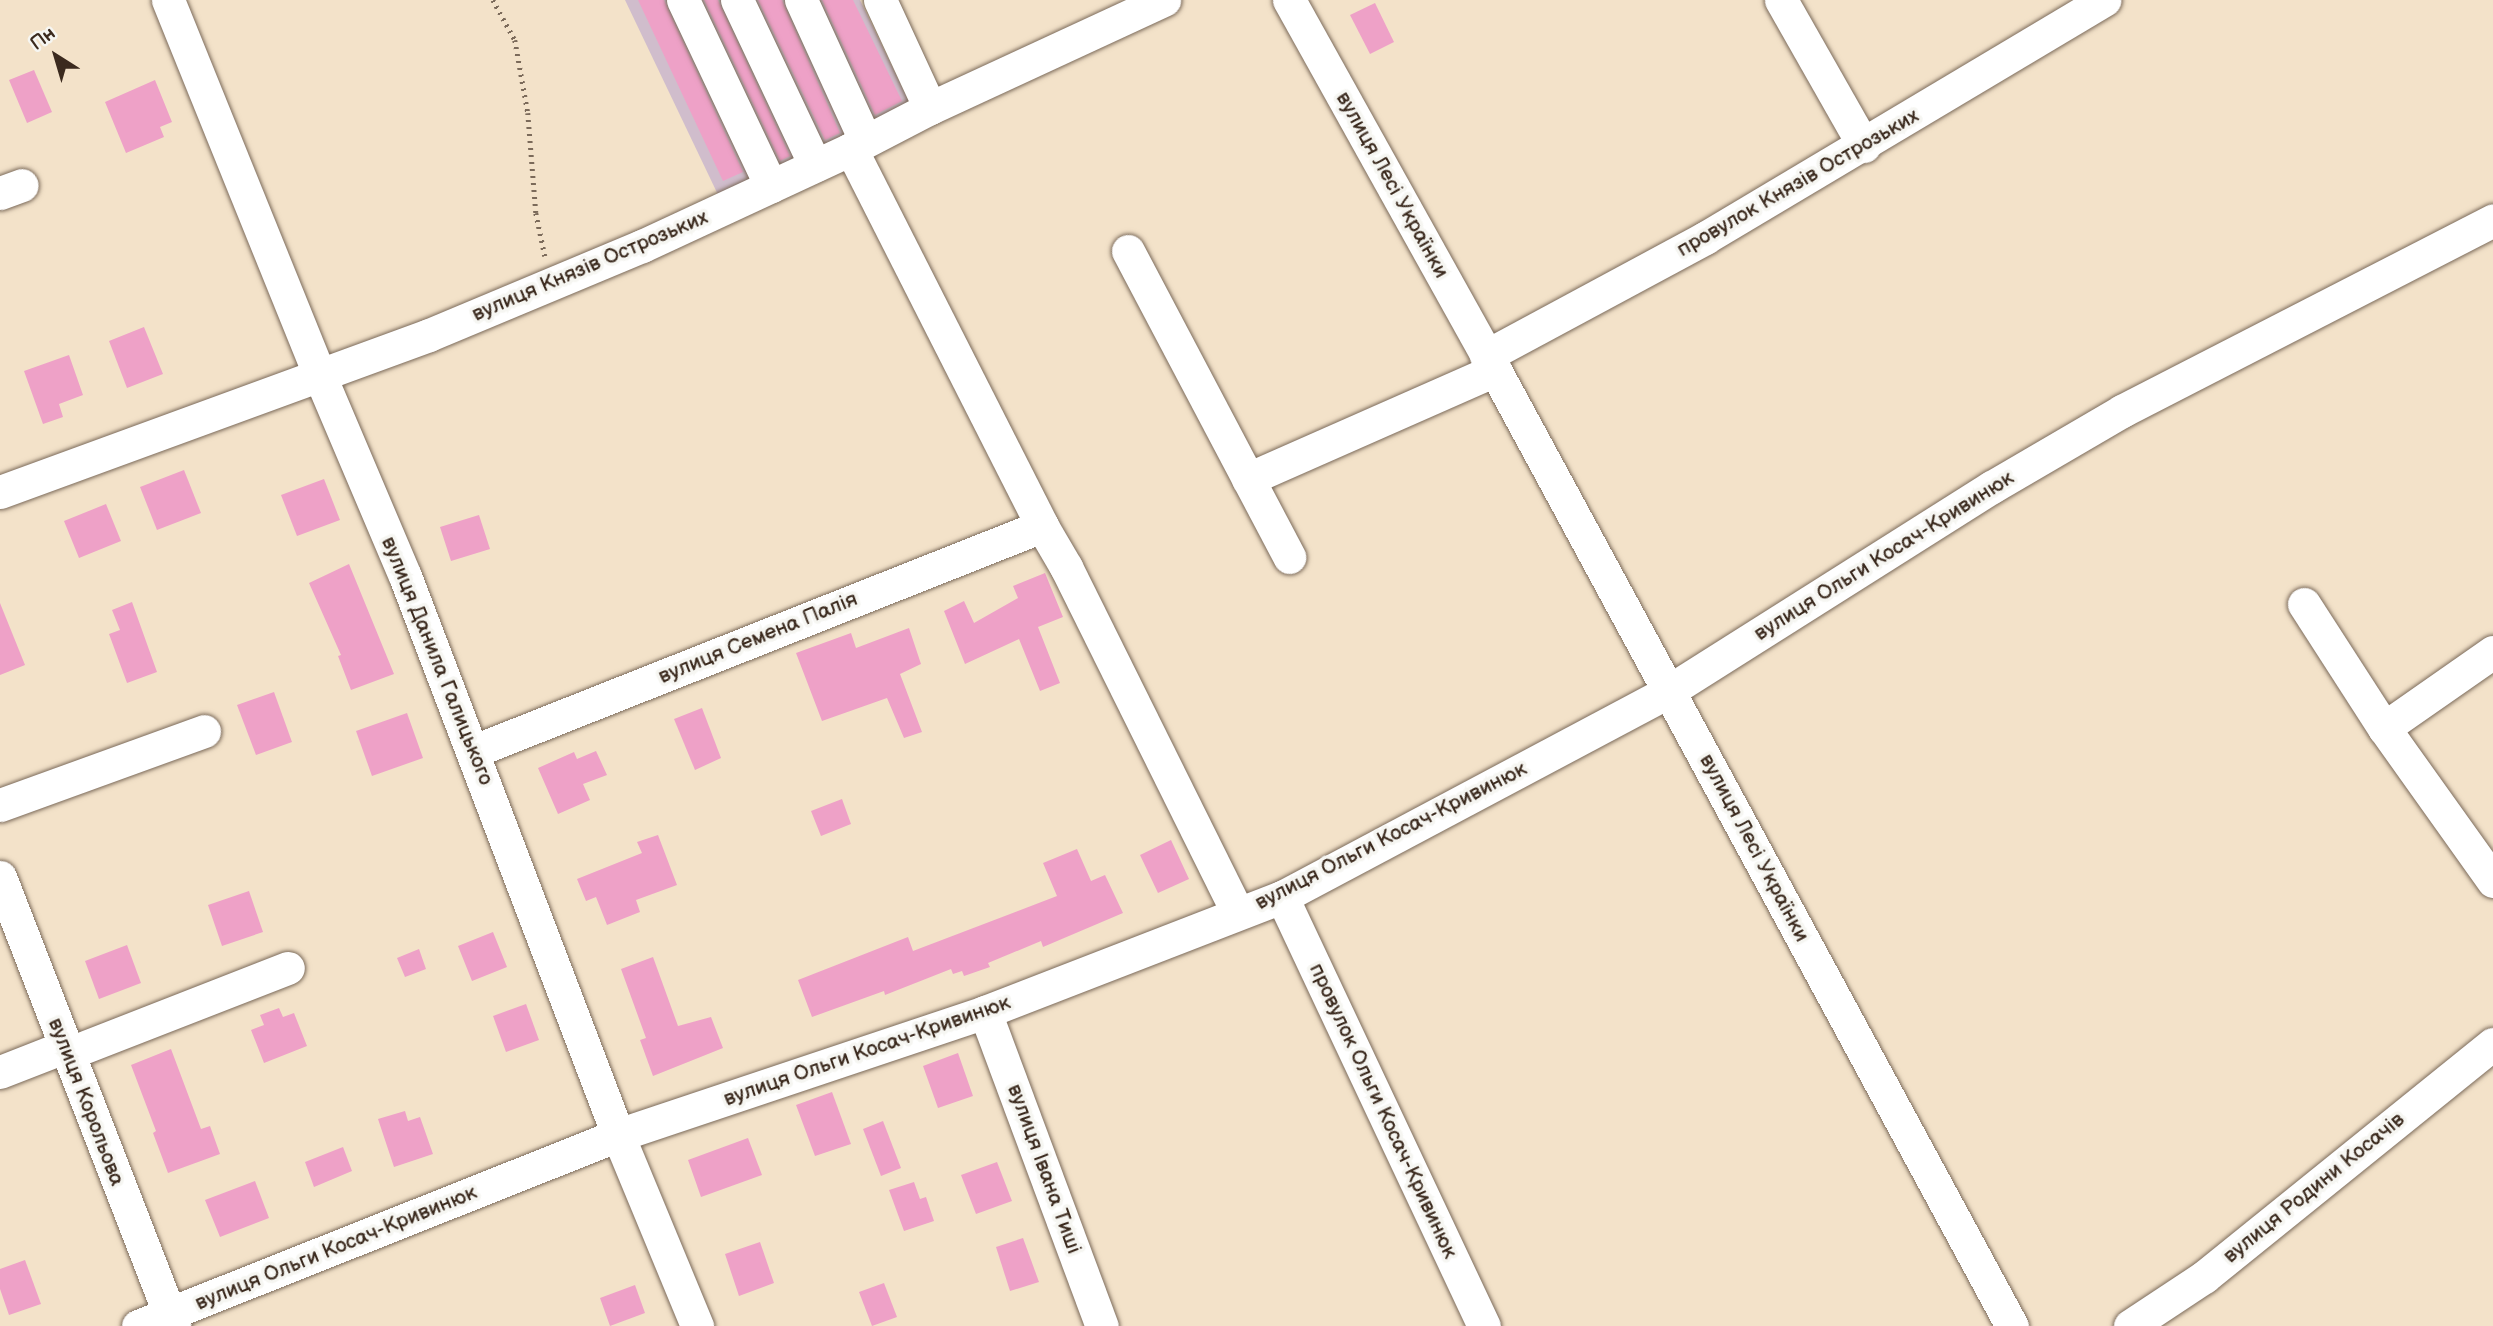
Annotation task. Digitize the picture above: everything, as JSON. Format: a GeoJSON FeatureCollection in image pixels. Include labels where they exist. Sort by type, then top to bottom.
{"type":"FeatureCollection","features":[{"type":"Feature","properties":{"kind":"street","name":"вулиця Данила Галицького"},"geometry":{"type":"LineString","coordinates":[[168,0],[320,376],[405,576],[474,751],[618,1135],[697,1326]]}},
{"type":"Feature","properties":{"kind":"street"},"geometry":{"type":"LineString","coordinates":[[683,0],[771,186]]}},
{"type":"Feature","properties":{"kind":"street"},"geometry":{"type":"LineString","coordinates":[[737,0],[815,165]]}},
{"type":"Feature","properties":{"kind":"street"},"geometry":{"type":"LineString","coordinates":[[801,0],[858,145],[1042,526],[1066,567],[1238,913]]}},
{"type":"Feature","properties":{"kind":"street"},"geometry":{"type":"LineString","coordinates":[[880,0],[930,107]]}},
{"type":"Feature","properties":{"kind":"street","name":"вулиця Князів Острозьких"},"geometry":{"type":"LineString","coordinates":[[0,492],[320,376],[551,285],[771,186],[930,107],[1164,0]]}},
{"type":"Feature","properties":{"kind":"street","name":"вулиця Лесі Українки"},"geometry":{"type":"LineString","coordinates":[[1289,0],[1491,363],[2012,1326]]}},
{"type":"Feature","properties":{"kind":"street"},"geometry":{"type":"LineString","coordinates":[[1782,0],[1864,146]]}},
{"type":"Feature","properties":{"kind":"street","name":"провулок Князів Острозьких"},"geometry":{"type":"LineString","coordinates":[[1491,363],[1864,146],[2104,0]]}},
{"type":"Feature","properties":{"kind":"street","name":"вулиця Ольги Косач-Кривинюк"},"geometry":{"type":"LineString","coordinates":[[138,1326],[172,1321],[618,1135],[985,1012],[1282,897],[1669,691],[1992,487],[2122,411],[2493,220]]}},
{"type":"Feature","properties":{"kind":"street"},"geometry":{"type":"LineString","coordinates":[[1128,251],[1289,557]]}},
{"type":"Feature","properties":{"kind":"street"},"geometry":{"type":"LineString","coordinates":[[1248,479],[1491,363]]}},
{"type":"Feature","properties":{"kind":"street","name":"вулиця Семена Палія"},"geometry":{"type":"LineString","coordinates":[[474,751],[1042,526]]}},
{"type":"Feature","properties":{"kind":"street"},"geometry":{"type":"LineString","coordinates":[[2304,604],[2384,728],[2493,881]]}},
{"type":"Feature","properties":{"kind":"street"},"geometry":{"type":"LineString","coordinates":[[2384,728],[2493,652]]}},
{"type":"Feature","properties":{"kind":"street"},"geometry":{"type":"LineString","coordinates":[[0,805],[204,731]]}},
{"type":"Feature","properties":{"kind":"street","name":"вулиця Корольова"},"geometry":{"type":"LineString","coordinates":[[0,877],[172,1321]]}},
{"type":"Feature","properties":{"kind":"street","name":"провулок Ольги Косач-Кривинюк"},"geometry":{"type":"LineString","coordinates":[[1282,897],[1485,1326]]}},
{"type":"Feature","properties":{"kind":"street"},"geometry":{"type":"LineString","coordinates":[[0,1072],[66,1051],[288,968]]}},
{"type":"Feature","properties":{"kind":"street","name":"вулиця Івана Тиші"},"geometry":{"type":"LineString","coordinates":[[985,1012],[1102,1326]]}},
{"type":"Feature","properties":{"kind":"street","name":"вулиця Родини Косачів"},"geometry":{"type":"LineString","coordinates":[[2130,1326],[2203,1277],[2493,1044]]}},
{"type":"Feature","properties":{"kind":"path"},"geometry":{"type":"LineString","coordinates":[[493,0],[515,40],[528,113],[536,214],[551,285]]}},
{"type":"Feature","properties":{"kind":"shaded area"},"geometry":{"type":"Polygon","coordinates":[[[625,0],[860,0],[911,106],[721,201],[625,0]]]}},
{"type":"Feature","properties":{"kind":"building"},"geometry":{"type":"Polygon","coordinates":[[[638,0],[664,0],[743,172],[723,181],[638,0]]]}},
{"type":"Feature","properties":{"kind":"building"},"geometry":{"type":"Polygon","coordinates":[[[704,0],[718,0],[790,156],[780,161],[704,0]]]}},
{"type":"Feature","properties":{"kind":"building"},"geometry":{"type":"Polygon","coordinates":[[[758,0],[782,0],[840,133],[825,140],[758,0]]]}},
{"type":"Feature","properties":{"kind":"building"},"geometry":{"type":"Polygon","coordinates":[[[822,0],[853,0],[902,101],[875,115],[822,0]]]}},
{"type":"Feature","properties":{"kind":"building"},"geometry":{"type":"Polygon","coordinates":[[[1375,3],[1394,42],[1370,54],[1350,15],[1375,3]]]}},
{"type":"Feature","properties":{"kind":"building"},"geometry":{"type":"Polygon","coordinates":[[[34,70],[52,112],[27,123],[9,80],[34,70]]]}},
{"type":"Feature","properties":{"kind":"building"},"geometry":{"type":"Polygon","coordinates":[[[155,80],[172,122],[160,127],[164,137],[126,153],[105,102],[155,80]]]}},
{"type":"Feature","properties":{"kind":"building"},"geometry":{"type":"Polygon","coordinates":[[[144,327],[163,374],[127,388],[109,341],[144,327]]]}},
{"type":"Feature","properties":{"kind":"building"},"geometry":{"type":"Polygon","coordinates":[[[69,355],[83,395],[59,404],[63,417],[43,424],[24,371],[69,355]]]}},
{"type":"Feature","properties":{"kind":"building"},"geometry":{"type":"Polygon","coordinates":[[[184,470],[201,513],[157,530],[140,487],[184,470]]]}},
{"type":"Feature","properties":{"kind":"building"},"geometry":{"type":"Polygon","coordinates":[[[324,479],[340,520],[297,536],[281,495],[324,479]]]}},
{"type":"Feature","properties":{"kind":"building"},"geometry":{"type":"Polygon","coordinates":[[[106,504],[121,541],[79,558],[64,521],[106,504]]]}},
{"type":"Feature","properties":{"kind":"building"},"geometry":{"type":"Polygon","coordinates":[[[479,515],[490,549],[451,561],[440,527],[479,515]]]}},
{"type":"Feature","properties":{"kind":"building"},"geometry":{"type":"Polygon","coordinates":[[[349,564],[394,674],[351,690],[338,656],[341,655],[309,583],[349,564]]]}},
{"type":"Feature","properties":{"kind":"building"},"geometry":{"type":"Polygon","coordinates":[[[1045,573],[1063,617],[1038,627],[1060,683],[1040,691],[1019,639],[965,664],[944,611],[964,601],[974,623],[1018,598],[1013,586],[1045,573]]]}},
{"type":"Feature","properties":{"kind":"building"},"geometry":{"type":"Polygon","coordinates":[[[132,602],[157,672],[127,683],[109,634],[120,630],[112,610],[132,602]]]}},
{"type":"Feature","properties":{"kind":"building"},"geometry":{"type":"Polygon","coordinates":[[[0,603],[25,665],[0,675],[0,603]]]}},
{"type":"Feature","properties":{"kind":"building"},"geometry":{"type":"Polygon","coordinates":[[[909,628],[921,664],[900,674],[922,732],[904,738],[887,698],[822,721],[796,653],[851,633],[856,648],[909,628]]]}},
{"type":"Feature","properties":{"kind":"building"},"geometry":{"type":"Polygon","coordinates":[[[274,692],[292,742],[256,755],[237,705],[274,692]]]}},
{"type":"Feature","properties":{"kind":"building"},"geometry":{"type":"Polygon","coordinates":[[[702,708],[721,758],[695,770],[674,719],[702,708]]]}},
{"type":"Feature","properties":{"kind":"building"},"geometry":{"type":"Polygon","coordinates":[[[407,713],[423,758],[372,776],[356,731],[407,713]]]}},
{"type":"Feature","properties":{"kind":"building"},"geometry":{"type":"Polygon","coordinates":[[[596,751],[607,775],[583,784],[590,800],[558,814],[538,768],[574,752],[577,759],[596,751]]]}},
{"type":"Feature","properties":{"kind":"building"},"geometry":{"type":"Polygon","coordinates":[[[842,799],[851,824],[821,836],[811,811],[842,799]]]}},
{"type":"Feature","properties":{"kind":"building"},"geometry":{"type":"Polygon","coordinates":[[[658,835],[677,885],[636,900],[640,912],[607,925],[596,897],[586,901],[577,879],[642,853],[637,842],[658,835]]]}},
{"type":"Feature","properties":{"kind":"building"},"geometry":{"type":"Polygon","coordinates":[[[1171,840],[1189,879],[1158,893],[1140,855],[1171,840]]]}},
{"type":"Feature","properties":{"kind":"building"},"geometry":{"type":"Polygon","coordinates":[[[1077,849],[1091,881],[1105,875],[1123,913],[1043,947],[1041,941],[988,963],[990,967],[964,976],[962,971],[953,974],[951,969],[885,995],[884,991],[812,1017],[798,980],[908,937],[913,951],[1057,896],[1043,863],[1077,849]]]}},
{"type":"Feature","properties":{"kind":"building"},"geometry":{"type":"Polygon","coordinates":[[[249,891],[263,932],[222,946],[208,905],[249,891]]]}},
{"type":"Feature","properties":{"kind":"building"},"geometry":{"type":"Polygon","coordinates":[[[493,932],[507,967],[472,981],[458,946],[493,932]]]}},
{"type":"Feature","properties":{"kind":"building"},"geometry":{"type":"Polygon","coordinates":[[[127,945],[141,983],[99,999],[85,961],[127,945]]]}},
{"type":"Feature","properties":{"kind":"building"},"geometry":{"type":"Polygon","coordinates":[[[419,949],[426,969],[405,977],[397,958],[419,949]]]}},
{"type":"Feature","properties":{"kind":"building"},"geometry":{"type":"Polygon","coordinates":[[[653,957],[678,1026],[711,1017],[723,1048],[653,1076],[640,1040],[646,1038],[621,969],[653,957]]]}},
{"type":"Feature","properties":{"kind":"building"},"geometry":{"type":"Polygon","coordinates":[[[526,1004],[539,1040],[506,1052],[493,1016],[526,1004]]]}},
{"type":"Feature","properties":{"kind":"building"},"geometry":{"type":"Polygon","coordinates":[[[279,1008],[283,1017],[294,1013],[307,1046],[264,1063],[251,1030],[264,1025],[260,1015],[279,1008]]]}},
{"type":"Feature","properties":{"kind":"building"},"geometry":{"type":"Polygon","coordinates":[[[171,1049],[201,1129],[210,1126],[220,1154],[168,1173],[153,1133],[156,1131],[131,1065],[171,1049]]]}},
{"type":"Feature","properties":{"kind":"building"},"geometry":{"type":"Polygon","coordinates":[[[958,1053],[973,1096],[938,1108],[923,1066],[958,1053]]]}},
{"type":"Feature","properties":{"kind":"building"},"geometry":{"type":"Polygon","coordinates":[[[832,1092],[851,1144],[815,1156],[796,1105],[832,1092]]]}},
{"type":"Feature","properties":{"kind":"building"},"geometry":{"type":"Polygon","coordinates":[[[405,1111],[408,1121],[420,1117],[433,1154],[394,1167],[378,1119],[405,1111]]]}},
{"type":"Feature","properties":{"kind":"building"},"geometry":{"type":"Polygon","coordinates":[[[883,1121],[901,1168],[881,1176],[863,1129],[883,1121]]]}},
{"type":"Feature","properties":{"kind":"building"},"geometry":{"type":"Polygon","coordinates":[[[748,1138],[762,1175],[701,1197],[688,1160],[748,1138]]]}},
{"type":"Feature","properties":{"kind":"building"},"geometry":{"type":"Polygon","coordinates":[[[343,1147],[352,1171],[314,1187],[305,1162],[343,1147]]]}},
{"type":"Feature","properties":{"kind":"building"},"geometry":{"type":"Polygon","coordinates":[[[997,1162],[1012,1201],[976,1214],[961,1175],[997,1162]]]}},
{"type":"Feature","properties":{"kind":"building"},"geometry":{"type":"Polygon","coordinates":[[[255,1181],[269,1218],[220,1237],[205,1200],[255,1181]]]}},
{"type":"Feature","properties":{"kind":"building"},"geometry":{"type":"Polygon","coordinates":[[[914,1182],[920,1199],[926,1197],[934,1221],[904,1231],[889,1190],[914,1182]]]}},
{"type":"Feature","properties":{"kind":"building"},"geometry":{"type":"Polygon","coordinates":[[[1023,1238],[1039,1282],[1010,1291],[996,1247],[1023,1238]]]}},
{"type":"Feature","properties":{"kind":"building"},"geometry":{"type":"Polygon","coordinates":[[[760,1242],[774,1283],[739,1296],[725,1254],[760,1242]]]}},
{"type":"Feature","properties":{"kind":"building"},"geometry":{"type":"Polygon","coordinates":[[[25,1260],[41,1304],[9,1315],[0,1289],[0,1269],[25,1260]]]}},
{"type":"Feature","properties":{"kind":"building"},"geometry":{"type":"Polygon","coordinates":[[[884,1283],[897,1317],[872,1326],[859,1292],[884,1283]]]}},
{"type":"Feature","properties":{"kind":"building"},"geometry":{"type":"Polygon","coordinates":[[[635,1285],[645,1313],[610,1326],[600,1298],[635,1285]]]}}]}
